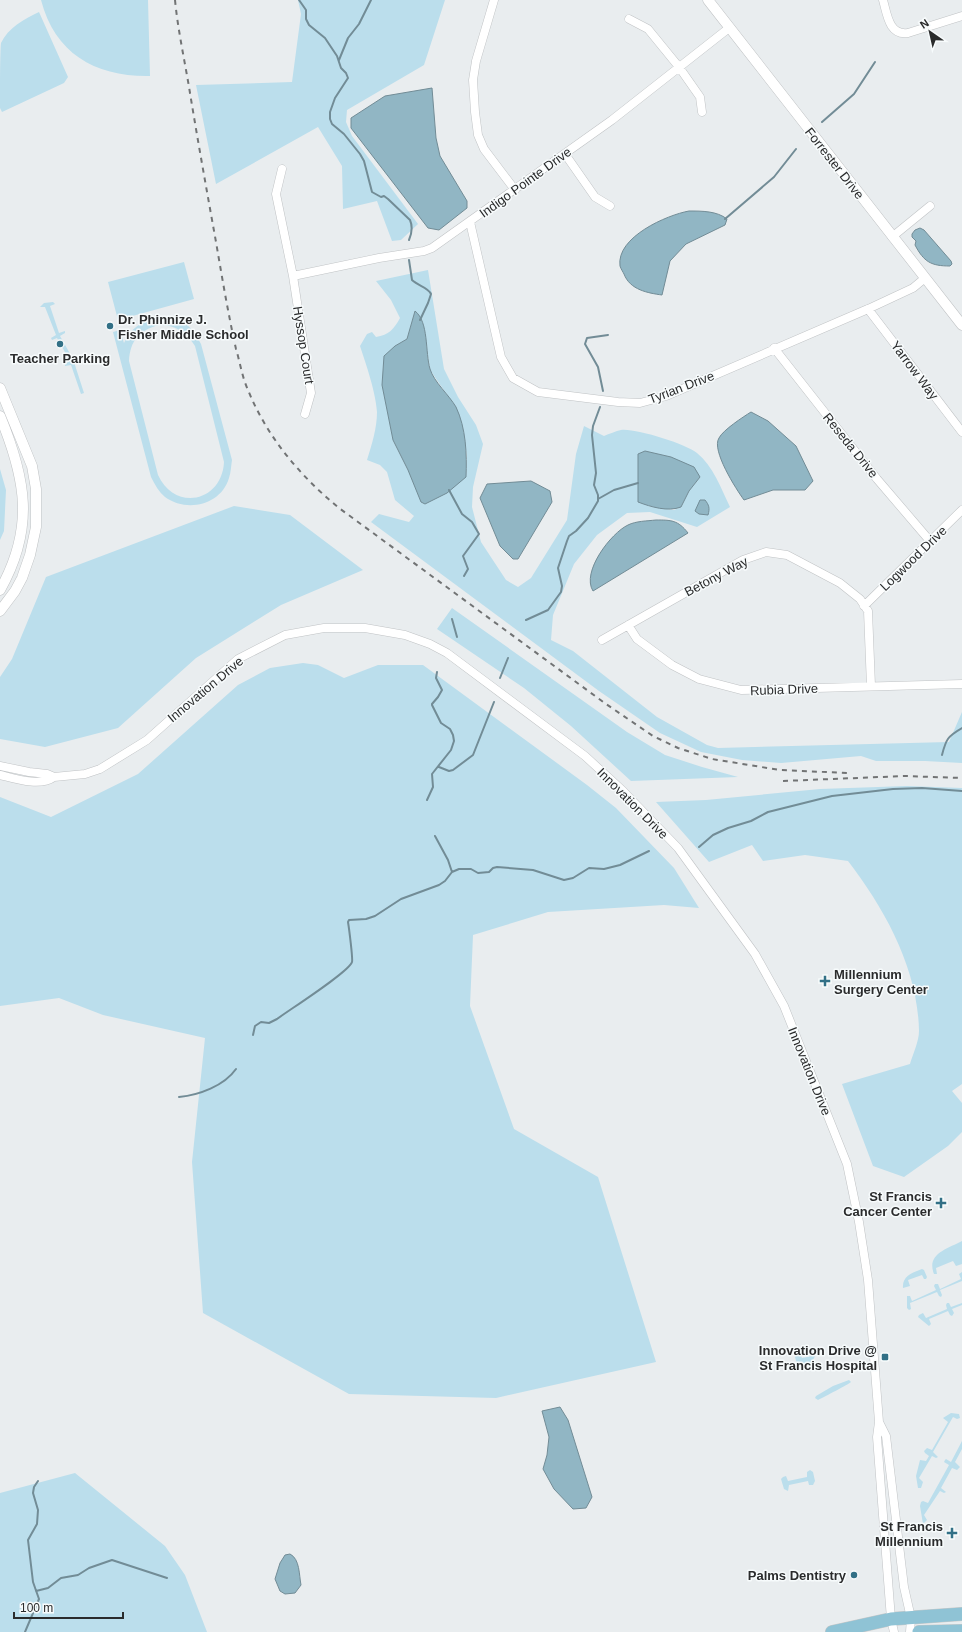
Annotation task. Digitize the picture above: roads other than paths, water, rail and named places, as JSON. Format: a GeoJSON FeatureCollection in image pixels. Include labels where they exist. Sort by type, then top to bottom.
{"type":"FeatureCollection","features":[{"type":"Feature","properties":{"kind":"main road"},"geometry":{"type":"LineString","coordinates":[[832,1632],[893,1626],[910,1618],[962,1614]]}},
{"type":"Feature","properties":{"kind":"main road"},"geometry":{"type":"LineString","coordinates":[[919,1632],[962,1631]]}},
{"type":"Feature","properties":{"kind":"street"},"geometry":{"type":"LineString","coordinates":[[494,0],[476,61],[473,80],[475,112],[478,135],[484,149],[515,190]]}},
{"type":"Feature","properties":{"kind":"street","name":"Forrester Drive"},"geometry":{"type":"LineString","coordinates":[[708,0],[962,325]]}},
{"type":"Feature","properties":{"kind":"street"},"geometry":{"type":"LineString","coordinates":[[883,0],[890,24],[894,30],[899,33],[908,33],[962,16]]}},
{"type":"Feature","properties":{"kind":"street"},"geometry":{"type":"LineString","coordinates":[[629,19],[648,29],[679,67],[700,96],[702,112]]}},
{"type":"Feature","properties":{"kind":"street","name":"Indigo Pointe Drive"},"geometry":{"type":"LineString","coordinates":[[293,276],[379,258],[424,251],[432,248],[612,120],[729,28]]}},
{"type":"Feature","properties":{"kind":"street"},"geometry":{"type":"LineString","coordinates":[[565,154],[595,197],[610,206]]}},
{"type":"Feature","properties":{"kind":"street","name":"Hyssop Court"},"geometry":{"type":"LineString","coordinates":[[282,169],[276,194],[293,276],[311,393],[305,414]]}},
{"type":"Feature","properties":{"kind":"street"},"geometry":{"type":"LineString","coordinates":[[892,237],[930,206]]}},
{"type":"Feature","properties":{"kind":"street","name":"Tyrian Drive"},"geometry":{"type":"LineString","coordinates":[[470,222],[500,357],[513,378],[538,392],[618,402],[640,403],[666,396],[913,288],[925,278]]}},
{"type":"Feature","properties":{"kind":"street","name":"Yarrow Way"},"geometry":{"type":"LineString","coordinates":[[868,308],[962,432]]}},
{"type":"Feature","properties":{"kind":"street","name":"Reseda Drive"},"geometry":{"type":"LineString","coordinates":[[774,348],[878,479],[930,541]]}},
{"type":"Feature","properties":{"kind":"street"},"geometry":{"type":"LineString","coordinates":[[0,388],[32,466],[36,489],[36,527],[30,555],[22,578],[15,591],[0,611]]}},
{"type":"Feature","properties":{"kind":"street"},"geometry":{"type":"LineString","coordinates":[[0,416],[18,468],[24,511],[21,539],[10,572],[0,590]]}},
{"type":"Feature","properties":{"kind":"street","name":"Logwood Drive"},"geometry":{"type":"LineString","coordinates":[[864,606],[962,510]]}},
{"type":"Feature","properties":{"kind":"street","name":"Betony Way"},"geometry":{"type":"LineString","coordinates":[[602,640],[743,560],[766,552],[787,555],[840,583],[860,598],[868,611],[871,686]]}},
{"type":"Feature","properties":{"kind":"street","name":"Rubia Drive"},"geometry":{"type":"LineString","coordinates":[[628,625],[637,639],[672,665],[699,679],[741,690],[962,684]]}},
{"type":"Feature","properties":{"kind":"street","name":"Innovation Drive"},"geometry":{"type":"LineString","coordinates":[[0,766],[47,774],[54,777],[85,774],[100,769],[147,740],[238,659],[285,635],[324,628],[365,628],[405,635],[430,644],[462,664],[585,756],[622,791],[678,848],[755,954],[784,1006],[847,1164],[859,1222],[868,1280],[879,1422],[877,1437],[893,1626]]}},
{"type":"Feature","properties":{"kind":"street","name":"Innovation Drive"},"geometry":{"type":"LineString","coordinates":[[0,775],[31,782],[47,782],[54,777]]}},
{"type":"Feature","properties":{"kind":"street","name":"Innovation Drive"},"geometry":{"type":"LineString","coordinates":[[879,1422],[886,1436],[904,1587],[910,1618],[910,1632]]}},
{"type":"Feature","properties":{"kind":"waterway"},"geometry":{"type":"LineString","coordinates":[[299,0],[306,10],[306,19],[309,25],[325,38],[337,56],[341,68],[346,73],[348,78],[335,98],[330,112],[332,124],[344,134],[360,154],[364,161],[372,192],[381,197],[384,196],[410,220],[412,230],[409,240]]}},
{"type":"Feature","properties":{"kind":"waterway"},"geometry":{"type":"LineString","coordinates":[[339,60],[348,38],[359,24],[371,0]]}},
{"type":"Feature","properties":{"kind":"waterway"},"geometry":{"type":"LineString","coordinates":[[822,122],[854,94],[875,62]]}},
{"type":"Feature","properties":{"kind":"waterway"},"geometry":{"type":"LineString","coordinates":[[725,219],[774,177],[796,149]]}},
{"type":"Feature","properties":{"kind":"waterway"},"geometry":{"type":"LineString","coordinates":[[409,260],[412,280],[428,290],[431,294],[420,320]]}},
{"type":"Feature","properties":{"kind":"waterway"},"geometry":{"type":"LineString","coordinates":[[603,391],[598,367],[585,344],[587,338],[608,335]]}},
{"type":"Feature","properties":{"kind":"waterway"},"geometry":{"type":"LineString","coordinates":[[526,620],[548,610],[561,592],[562,586],[558,568],[569,536],[588,518],[598,501],[598,495],[594,485],[596,473],[592,435],[593,426],[600,407]]}},
{"type":"Feature","properties":{"kind":"waterway"},"geometry":{"type":"LineString","coordinates":[[598,499],[614,490],[638,483]]}},
{"type":"Feature","properties":{"kind":"waterway"},"geometry":{"type":"LineString","coordinates":[[449,490],[462,514],[472,522],[479,534],[463,556],[468,569],[464,576]]}},
{"type":"Feature","properties":{"kind":"waterway"},"geometry":{"type":"LineString","coordinates":[[452,619],[457,637]]}},
{"type":"Feature","properties":{"kind":"waterway"},"geometry":{"type":"LineString","coordinates":[[500,678],[508,658]]}},
{"type":"Feature","properties":{"kind":"waterway"},"geometry":{"type":"LineString","coordinates":[[427,800],[433,787],[432,774],[451,750],[454,741],[450,729],[441,723],[432,705],[442,690],[436,678],[437,672]]}},
{"type":"Feature","properties":{"kind":"waterway"},"geometry":{"type":"LineString","coordinates":[[439,767],[449,771],[453,770],[473,755],[494,702]]}},
{"type":"Feature","properties":{"kind":"waterway"},"geometry":{"type":"LineString","coordinates":[[942,755],[948,738],[962,728]]}},
{"type":"Feature","properties":{"kind":"waterway"},"geometry":{"type":"LineString","coordinates":[[699,847],[713,835],[728,828],[751,821],[768,812],[832,796],[893,789],[922,788],[962,791]]}},
{"type":"Feature","properties":{"kind":"waterway"},"geometry":{"type":"LineString","coordinates":[[435,836],[448,860],[452,872]]}},
{"type":"Feature","properties":{"kind":"waterway"},"geometry":{"type":"LineString","coordinates":[[253,1035],[255,1026],[261,1022],[269,1023],[277,1019],[341,974],[348,967],[352,962],[349,920],[366,919],[375,916],[401,899],[439,885],[445,881],[452,872],[459,869],[471,869],[478,873],[489,872],[493,868],[497,867],[533,870],[564,880],[573,878],[589,868],[604,869],[620,865],[649,851]]}},
{"type":"Feature","properties":{"kind":"waterway"},"geometry":{"type":"LineString","coordinates":[[179,1097],[210,1089],[225,1080],[236,1069]]}},
{"type":"Feature","properties":{"kind":"waterway"},"geometry":{"type":"LineString","coordinates":[[25,1632],[39,1599],[33,1582],[28,1540],[37,1524],[38,1510],[33,1493],[34,1487],[38,1481]]}},
{"type":"Feature","properties":{"kind":"waterway"},"geometry":{"type":"LineString","coordinates":[[36,1591],[48,1588],[61,1578],[78,1575],[89,1568],[112,1560],[167,1578]]}},
{"type":"Feature","properties":{"kind":"railway"},"geometry":{"type":"LineString","coordinates":[[175,0],[225,295],[236,349],[246,385],[256,407],[275,440],[298,469],[339,508],[606,704],[653,736],[678,748],[712,759],[780,770],[847,773]]}},
{"type":"Feature","properties":{"kind":"railway"},"geometry":{"type":"LineString","coordinates":[[783,781],[905,776],[962,778]]}},
{"type":"Feature","properties":{"kind":"place","name":"Dr. Phinnize J. Fisher Middle School"},"geometry":{"type":"Point","coordinates":[110,326]}},
{"type":"Feature","properties":{"kind":"place","name":"Teacher Parking"},"geometry":{"type":"Point","coordinates":[60,344]}},
{"type":"Feature","properties":{"kind":"place","name":"Millennium Surgery Center"},"geometry":{"type":"Point","coordinates":[825,981]}},
{"type":"Feature","properties":{"kind":"place","name":"St Francis Cancer Center"},"geometry":{"type":"Point","coordinates":[941,1203]}},
{"type":"Feature","properties":{"kind":"place","name":"Innovation Drive @ St Francis Hospital"},"geometry":{"type":"Point","coordinates":[885,1357]}},
{"type":"Feature","properties":{"kind":"place","name":"St Francis Millennium"},"geometry":{"type":"Point","coordinates":[952,1533]}},
{"type":"Feature","properties":{"kind":"place","name":"Palms Dentistry"},"geometry":{"type":"Point","coordinates":[854,1575]}}]}
